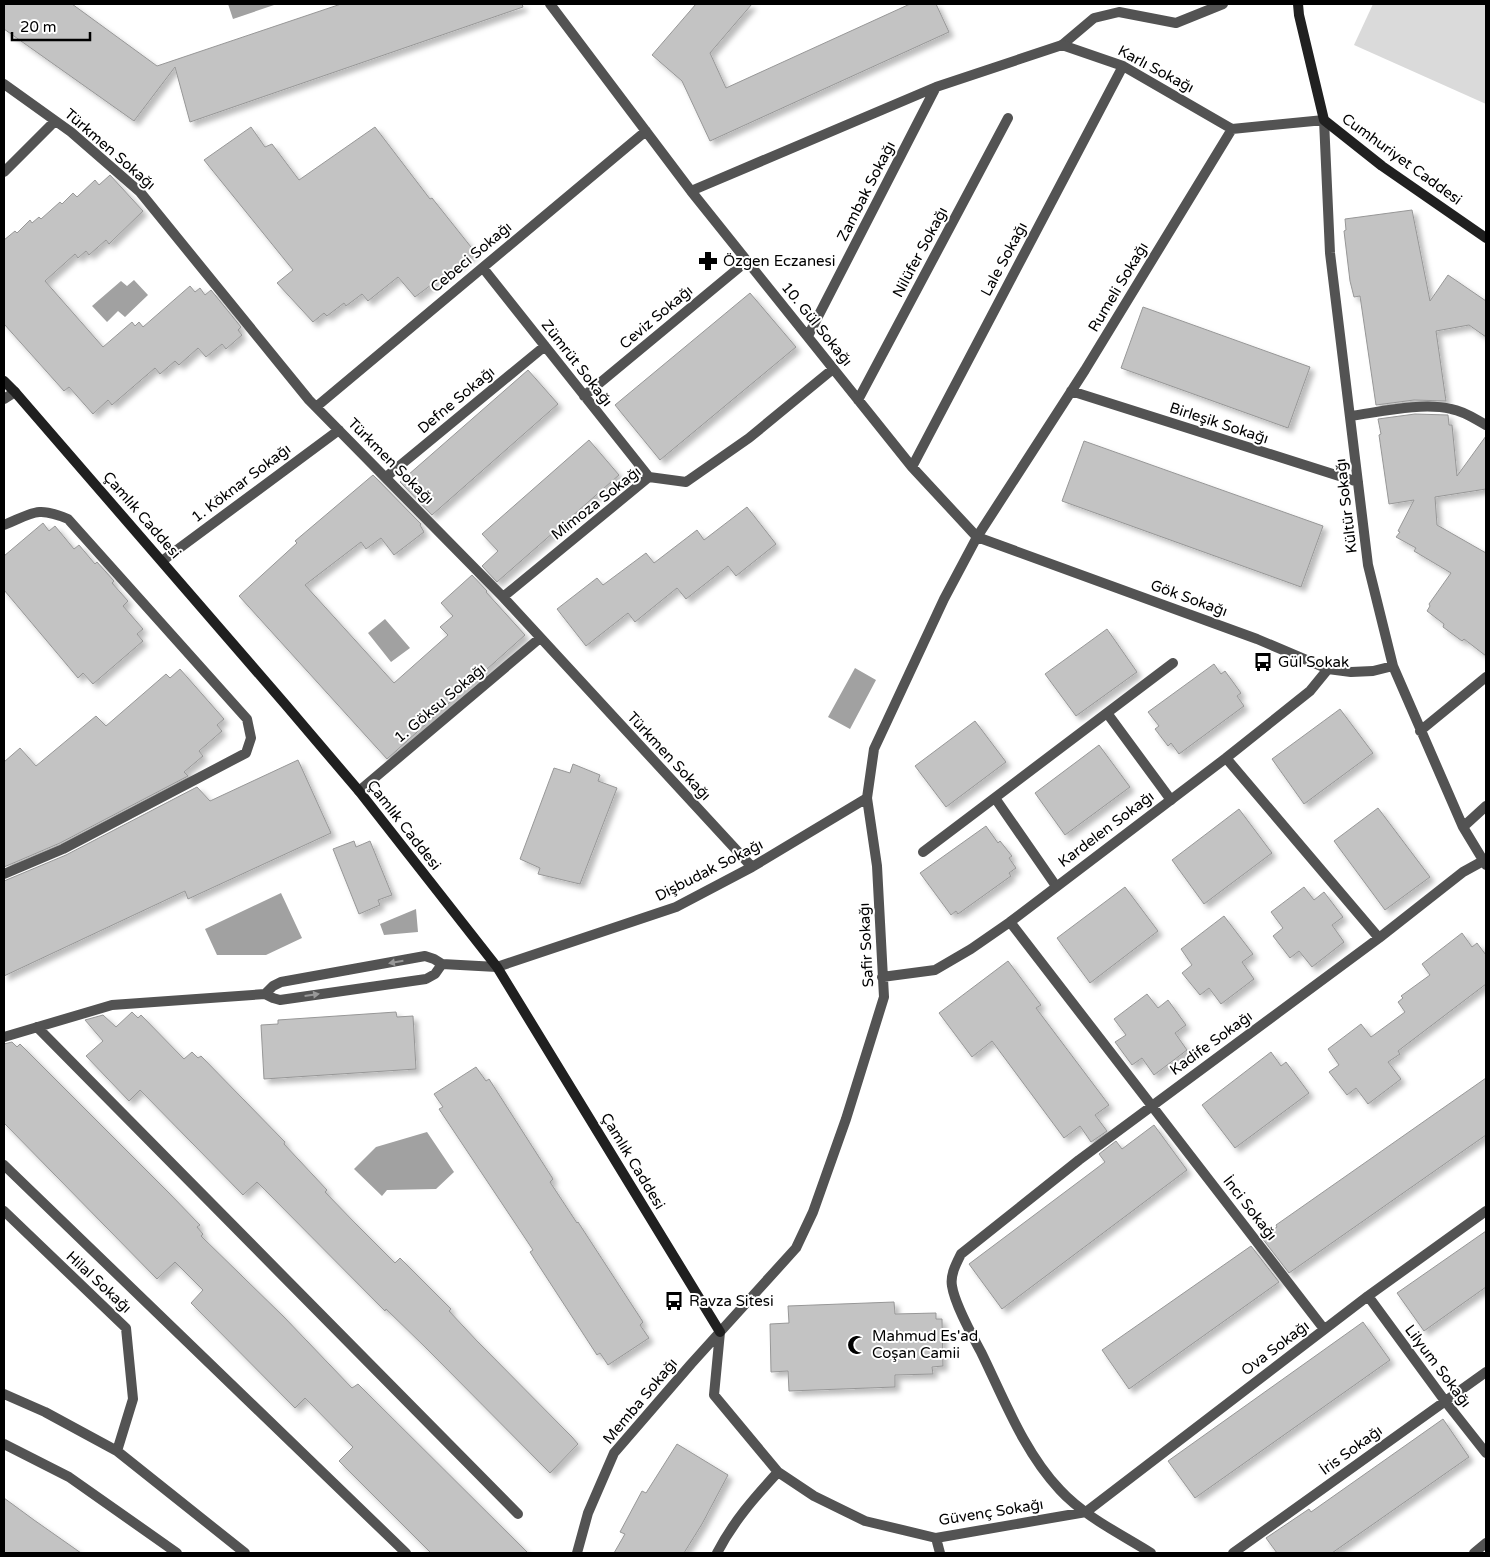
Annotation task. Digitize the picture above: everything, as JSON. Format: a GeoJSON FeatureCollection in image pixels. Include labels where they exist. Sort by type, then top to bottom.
{"type":"FeatureCollection","features":[{"type":"Feature","properties":{"kind":"main road","name":"Cumhuriyet Caddesi"},"geometry":{"type":"LineString","coordinates":[[1298,4],[1324,120],[1382,166],[1486,238]]}},
{"type":"Feature","properties":{"kind":"main road","name":"Çamlık Caddesi"},"geometry":{"type":"LineString","coordinates":[[4,381],[162,561],[359,791],[497,967],[720,1332]]}},
{"type":"Feature","properties":{"kind":"street","name":"10. Gül Sokağı"},"geometry":{"type":"LineString","coordinates":[[550,4],[691,191],[833,369],[912,467],[977,537]]}},
{"type":"Feature","properties":{"kind":"street"},"geometry":{"type":"LineString","coordinates":[[691,191],[936,87],[1062,45],[1094,18],[1119,12],[1176,23],[1223,4]]}},
{"type":"Feature","properties":{"kind":"street","name":"Karlı Sokağı"},"geometry":{"type":"LineString","coordinates":[[1062,45],[1123,66],[1232,129]]}},
{"type":"Feature","properties":{"kind":"street","name":"Lale Sokağı"},"geometry":{"type":"LineString","coordinates":[[912,467],[1123,66]]}},
{"type":"Feature","properties":{"kind":"street","name":"Türkmen Sokağı"},"geometry":{"type":"LineString","coordinates":[[4,84],[71,132],[140,192],[316,407],[503,597],[752,867]]}},
{"type":"Feature","properties":{"kind":"street","name":"Zambak Sokağı"},"geometry":{"type":"LineString","coordinates":[[808,336],[936,87]]}},
{"type":"Feature","properties":{"kind":"street","name":"Nilüfer Sokağı"},"geometry":{"type":"LineString","coordinates":[[858,400],[1008,118]]}},
{"type":"Feature","properties":{"kind":"street"},"geometry":{"type":"LineString","coordinates":[[1232,129],[1324,120]]}},
{"type":"Feature","properties":{"kind":"street","name":"Kültür Sokağı"},"geometry":{"type":"LineString","coordinates":[[1324,120],[1330,253],[1368,564],[1393,666],[1462,827],[1485,863]]}},
{"type":"Feature","properties":{"kind":"street"},"geometry":{"type":"LineString","coordinates":[[4,172],[55,121]]}},
{"type":"Feature","properties":{"kind":"street","name":"Rumeli Sokağı"},"geometry":{"type":"LineString","coordinates":[[977,537],[1071,391],[1232,129]]}},
{"type":"Feature","properties":{"kind":"street","name":"Cebeci Sokağı"},"geometry":{"type":"LineString","coordinates":[[316,407],[646,131]]}},
{"type":"Feature","properties":{"kind":"street","name":"Ceviz Sokağı"},"geometry":{"type":"LineString","coordinates":[[584,396],[747,261]]}},
{"type":"Feature","properties":{"kind":"street","name":"Zümrüt Sokağı"},"geometry":{"type":"LineString","coordinates":[[483,268],[649,477]]}},
{"type":"Feature","properties":{"kind":"street","name":"Defne Sokağı"},"geometry":{"type":"LineString","coordinates":[[386,477],[545,346]]}},
{"type":"Feature","properties":{"kind":"street","name":"Mimoza Sokağı"},"geometry":{"type":"LineString","coordinates":[[503,597],[649,477],[686,482],[749,438],[833,369]]}},
{"type":"Feature","properties":{"kind":"street","name":"Birleşik Sokağı"},"geometry":{"type":"LineString","coordinates":[[1071,391],[1358,482]]}},
{"type":"Feature","properties":{"kind":"street"},"geometry":{"type":"LineString","coordinates":[[4,399],[15,392]]}},
{"type":"Feature","properties":{"kind":"street"},"geometry":{"type":"LineString","coordinates":[[1350,416],[1434,406],[1453,409],[1470,415],[1486,425]]}},
{"type":"Feature","properties":{"kind":"street","name":"1. Köknar Sokağı"},"geometry":{"type":"LineString","coordinates":[[162,561],[338,430]]}},
{"type":"Feature","properties":{"kind":"street"},"geometry":{"type":"LineString","coordinates":[[4,526],[36,511],[53,513],[68,519],[247,719],[251,738],[246,753],[63,850],[4,874]]}},
{"type":"Feature","properties":{"kind":"street","name":"Gök Sokağı"},"geometry":{"type":"LineString","coordinates":[[977,537],[1257,639],[1328,669],[1351,672],[1373,671],[1393,666]]}},
{"type":"Feature","properties":{"kind":"street","name":"Safir Sokağı"},"geometry":{"type":"LineString","coordinates":[[720,1332],[796,1248],[813,1212],[846,1119],[884,997],[876,866],[867,798],[874,749],[944,599],[977,537]]}},
{"type":"Feature","properties":{"kind":"street","name":"1. Göksu Sokağı"},"geometry":{"type":"LineString","coordinates":[[359,791],[540,638]]}},
{"type":"Feature","properties":{"kind":"street"},"geometry":{"type":"LineString","coordinates":[[924,852],[1173,663]]}},
{"type":"Feature","properties":{"kind":"street","name":"Kardelen Sokağı"},"geometry":{"type":"LineString","coordinates":[[882,977],[935,970],[971,949],[1010,922],[1226,758],[1310,691],[1328,669]]}},
{"type":"Feature","properties":{"kind":"street"},"geometry":{"type":"LineString","coordinates":[[1420,731],[1486,677]]}},
{"type":"Feature","properties":{"kind":"street"},"geometry":{"type":"LineString","coordinates":[[1107,713],[1171,800]]}},
{"type":"Feature","properties":{"kind":"street"},"geometry":{"type":"LineString","coordinates":[[1226,758],[1379,938]]}},
{"type":"Feature","properties":{"kind":"street","name":"Dişbudak Sokağı"},"geometry":{"type":"LineString","coordinates":[[497,967],[676,907],[752,867],[867,798]]}},
{"type":"Feature","properties":{"kind":"street"},"geometry":{"type":"LineString","coordinates":[[995,798],[1056,886]]}},
{"type":"Feature","properties":{"kind":"street"},"geometry":{"type":"LineString","coordinates":[[1462,827],[1486,806]]}},
{"type":"Feature","properties":{"kind":"street","name":"Kadife Sokağı"},"geometry":{"type":"LineString","coordinates":[[1086,1512],[1061,1492],[1044,1472],[1029,1449],[962,1313],[952,1286],[953,1271],[961,1254],[1078,1160],[1379,938],[1463,872],[1485,863]]}},
{"type":"Feature","properties":{"kind":"street","name":"İnci Sokağı"},"geometry":{"type":"LineString","coordinates":[[1010,922],[1324,1329]]}},
{"type":"Feature","properties":{"kind":"street"},"geometry":{"type":"LineString","coordinates":[[265,994],[273,986],[281,982],[425,956],[442,964],[497,967]]}},
{"type":"Feature","properties":{"kind":"street"},"geometry":{"type":"LineString","coordinates":[[4,1037],[112,1005],[265,994],[280,1000],[426,979],[435,974],[442,964]]}},
{"type":"Feature","properties":{"kind":"street"},"geometry":{"type":"LineString","coordinates":[[37,1027],[518,1514]]}},
{"type":"Feature","properties":{"kind":"street"},"geometry":{"type":"LineString","coordinates":[[4,1165],[406,1553]]}},
{"type":"Feature","properties":{"kind":"street","name":"Hilal Sokağı"},"geometry":{"type":"LineString","coordinates":[[4,1211],[126,1328],[133,1400],[117,1451]]}},
{"type":"Feature","properties":{"kind":"street","name":"Ova Sokağı"},"geometry":{"type":"LineString","coordinates":[[1086,1512],[1324,1329],[1486,1211]]}},
{"type":"Feature","properties":{"kind":"street","name":"Lilyum Sokağı"},"geometry":{"type":"LineString","coordinates":[[1368,1296],[1444,1401],[1486,1453]]}},
{"type":"Feature","properties":{"kind":"street","name":"Güvenç Sokağı"},"geometry":{"type":"LineString","coordinates":[[720,1332],[714,1394],[778,1472],[814,1496],[865,1521],[936,1538],[1086,1512]]}},
{"type":"Feature","properties":{"kind":"street","name":"Memba Sokağı"},"geometry":{"type":"LineString","coordinates":[[577,1553],[588,1513],[614,1453],[720,1332]]}},
{"type":"Feature","properties":{"kind":"street","name":"İris Sokağı"},"geometry":{"type":"LineString","coordinates":[[1234,1553],[1486,1372]]}},
{"type":"Feature","properties":{"kind":"street"},"geometry":{"type":"LineString","coordinates":[[4,1394],[45,1412],[117,1451],[245,1553]]}},
{"type":"Feature","properties":{"kind":"street"},"geometry":{"type":"LineString","coordinates":[[4,1444],[69,1477],[177,1553]]}},
{"type":"Feature","properties":{"kind":"street"},"geometry":{"type":"LineString","coordinates":[[717,1553],[727,1533],[749,1503],[778,1472]]}},
{"type":"Feature","properties":{"kind":"street"},"geometry":{"type":"LineString","coordinates":[[1086,1512],[1151,1553]]}},
{"type":"Feature","properties":{"kind":"street"},"geometry":{"type":"LineString","coordinates":[[936,1538],[940,1553]]}},
{"type":"Feature","properties":{"kind":"street"},"geometry":{"type":"LineString","coordinates":[[1474,1553],[1486,1543]]}},
{"type":"Feature","properties":{"kind":"shaded area"},"geometry":{"type":"Polygon","coordinates":[[[228,4],[277,4],[233,19],[228,4]]]}},
{"type":"Feature","properties":{"kind":"shaded area"},"geometry":{"type":"Polygon","coordinates":[[[1373,4],[1486,4],[1486,104],[1354,45],[1373,4]]]}},
{"type":"Feature","properties":{"kind":"shaded area"},"geometry":{"type":"Polygon","coordinates":[[[134,280],[148,295],[125,317],[118,311],[107,322],[92,306],[121,281],[127,286],[134,280]]]}},
{"type":"Feature","properties":{"kind":"shaded area"},"geometry":{"type":"Polygon","coordinates":[[[385,619],[410,648],[391,662],[368,633],[385,619]]]}},
{"type":"Feature","properties":{"kind":"shaded area"},"geometry":{"type":"Polygon","coordinates":[[[855,668],[876,680],[850,729],[828,717],[855,668]]]}},
{"type":"Feature","properties":{"kind":"shaded area"},"geometry":{"type":"Polygon","coordinates":[[[281,893],[302,938],[266,955],[217,955],[205,929],[281,893]]]}},
{"type":"Feature","properties":{"kind":"shaded area"},"geometry":{"type":"Polygon","coordinates":[[[416,909],[418,932],[384,935],[380,924],[416,909]]]}},
{"type":"Feature","properties":{"kind":"shaded area"},"geometry":{"type":"Polygon","coordinates":[[[427,1132],[454,1172],[436,1189],[387,1190],[382,1196],[354,1169],[376,1147],[427,1132]]]}},
{"type":"Feature","properties":{"kind":"building"},"geometry":{"type":"Polygon","coordinates":[[[4,4],[72,4],[157,66],[341,4],[522,4],[523,7],[190,122],[175,67],[134,121],[4,29],[4,4]]]}},
{"type":"Feature","properties":{"kind":"building"},"geometry":{"type":"Polygon","coordinates":[[[696,4],[752,4],[710,53],[726,88],[910,4],[936,4],[949,32],[710,141],[682,81],[652,55],[696,4]]]}},
{"type":"Feature","properties":{"kind":"building"},"geometry":{"type":"Polygon","coordinates":[[[251,127],[265,147],[272,144],[299,180],[375,127],[430,199],[432,198],[475,252],[415,297],[398,277],[368,301],[362,294],[346,306],[344,303],[327,316],[324,313],[313,322],[277,283],[293,270],[204,160],[251,127]]]}},
{"type":"Feature","properties":{"kind":"building"},"geometry":{"type":"Polygon","coordinates":[[[110,175],[143,211],[109,244],[106,240],[89,255],[86,251],[78,258],[75,254],[45,281],[103,347],[132,322],[135,326],[139,322],[143,327],[190,286],[195,292],[200,288],[205,295],[211,290],[241,327],[238,330],[242,335],[226,349],[222,344],[206,357],[198,348],[179,365],[175,361],[160,374],[155,368],[112,405],[108,400],[93,414],[69,387],[64,391],[4,324],[4,240],[15,231],[17,233],[30,220],[32,223],[39,217],[41,219],[60,202],[62,204],[73,193],[77,197],[95,180],[99,185],[110,175]]]}},
{"type":"Feature","properties":{"kind":"building"},"geometry":{"type":"Polygon","coordinates":[[[1412,210],[1430,301],[1448,275],[1486,301],[1486,337],[1469,325],[1436,331],[1446,401],[1414,400],[1376,405],[1360,296],[1354,297],[1350,281],[1344,231],[1346,230],[1345,219],[1412,210]]]}},
{"type":"Feature","properties":{"kind":"building"},"geometry":{"type":"Polygon","coordinates":[[[750,293],[796,347],[660,460],[615,405],[750,293]]]}},
{"type":"Feature","properties":{"kind":"building"},"geometry":{"type":"Polygon","coordinates":[[[1143,307],[1310,367],[1288,428],[1121,368],[1143,307]]]}},
{"type":"Feature","properties":{"kind":"building"},"geometry":{"type":"Polygon","coordinates":[[[528,370],[558,404],[432,515],[400,482],[528,370]]]}},
{"type":"Feature","properties":{"kind":"building"},"geometry":{"type":"Polygon","coordinates":[[[1415,414],[1448,415],[1449,425],[1452,425],[1457,476],[1486,436],[1486,489],[1435,497],[1437,525],[1486,553],[1486,656],[1464,639],[1462,641],[1443,627],[1444,624],[1427,611],[1430,606],[1429,604],[1451,573],[1414,551],[1416,548],[1396,537],[1414,500],[1389,504],[1378,419],[1415,414]]]}},
{"type":"Feature","properties":{"kind":"building"},"geometry":{"type":"Polygon","coordinates":[[[589,440],[619,475],[497,582],[482,566],[498,551],[482,534],[589,440]]]}},
{"type":"Feature","properties":{"kind":"building"},"geometry":{"type":"Polygon","coordinates":[[[1084,441],[1323,526],[1301,587],[1062,501],[1084,441]]]}},
{"type":"Feature","properties":{"kind":"building"},"geometry":{"type":"Polygon","coordinates":[[[373,475],[421,524],[424,532],[394,555],[381,538],[366,549],[361,542],[305,585],[394,683],[448,635],[440,627],[453,616],[441,603],[472,575],[525,635],[387,759],[239,596],[297,543],[295,541],[373,475]]]}},
{"type":"Feature","properties":{"kind":"building"},"geometry":{"type":"Polygon","coordinates":[[[747,507],[776,544],[736,576],[728,566],[686,599],[677,588],[635,622],[628,613],[586,646],[557,609],[597,578],[603,585],[646,553],[654,563],[697,530],[704,540],[747,507]]]}},
{"type":"Feature","properties":{"kind":"building"},"geometry":{"type":"Polygon","coordinates":[[[43,523],[49,531],[55,526],[74,549],[79,545],[95,564],[97,562],[128,601],[123,606],[143,629],[137,634],[143,641],[93,684],[83,673],[78,678],[4,590],[4,556],[43,523]]]}},
{"type":"Feature","properties":{"kind":"building"},"geometry":{"type":"Polygon","coordinates":[[[1107,629],[1137,672],[1076,716],[1045,674],[1107,629]]]}},
{"type":"Feature","properties":{"kind":"building"},"geometry":{"type":"Polygon","coordinates":[[[1214,664],[1221,674],[1225,671],[1241,693],[1237,696],[1244,706],[1179,754],[1171,743],[1168,746],[1155,729],[1159,726],[1148,712],[1214,664]]]}},
{"type":"Feature","properties":{"kind":"building"},"geometry":{"type":"Polygon","coordinates":[[[180,669],[224,719],[217,725],[222,731],[199,751],[203,756],[184,772],[188,776],[60,843],[4,867],[4,762],[20,748],[36,766],[96,716],[106,726],[166,674],[170,678],[180,669]]]}},
{"type":"Feature","properties":{"kind":"building"},"geometry":{"type":"Polygon","coordinates":[[[1340,709],[1373,753],[1304,804],[1272,759],[1340,709]]]}},
{"type":"Feature","properties":{"kind":"building"},"geometry":{"type":"Polygon","coordinates":[[[975,721],[1006,762],[946,807],[915,766],[975,721]]]}},
{"type":"Feature","properties":{"kind":"building"},"geometry":{"type":"Polygon","coordinates":[[[1099,745],[1130,787],[1065,835],[1035,793],[1099,745]]]}},
{"type":"Feature","properties":{"kind":"building"},"geometry":{"type":"Polygon","coordinates":[[[298,760],[331,833],[188,899],[185,891],[4,976],[4,881],[66,855],[197,787],[210,801],[298,760]]]}},
{"type":"Feature","properties":{"kind":"building"},"geometry":{"type":"Polygon","coordinates":[[[573,764],[600,775],[598,781],[617,788],[580,884],[538,874],[540,868],[520,859],[554,768],[570,773],[573,764]]]}},
{"type":"Feature","properties":{"kind":"building"},"geometry":{"type":"Polygon","coordinates":[[[1378,808],[1430,877],[1385,910],[1334,841],[1378,808]]]}},
{"type":"Feature","properties":{"kind":"building"},"geometry":{"type":"Polygon","coordinates":[[[1239,809],[1272,853],[1204,904],[1172,860],[1239,809]]]}},
{"type":"Feature","properties":{"kind":"building"},"geometry":{"type":"Polygon","coordinates":[[[986,826],[998,843],[1000,841],[1012,856],[1009,858],[1016,868],[1009,873],[1011,876],[958,914],[956,911],[951,915],[920,873],[986,826]]]}},
{"type":"Feature","properties":{"kind":"building"},"geometry":{"type":"Polygon","coordinates":[[[354,841],[356,847],[370,841],[392,895],[378,900],[380,905],[359,914],[333,849],[354,841]]]}},
{"type":"Feature","properties":{"kind":"building"},"geometry":{"type":"Polygon","coordinates":[[[1125,887],[1158,931],[1090,983],[1057,938],[1125,887]]]}},
{"type":"Feature","properties":{"kind":"building"},"geometry":{"type":"Polygon","coordinates":[[[1304,887],[1314,900],[1324,892],[1343,917],[1332,925],[1344,942],[1312,967],[1299,951],[1290,958],[1273,936],[1283,928],[1271,912],[1304,887]]]}},
{"type":"Feature","properties":{"kind":"building"},"geometry":{"type":"Polygon","coordinates":[[[1224,916],[1253,954],[1242,962],[1254,979],[1221,1004],[1209,988],[1200,995],[1182,973],[1192,965],[1181,949],[1224,916]]]}},
{"type":"Feature","properties":{"kind":"building"},"geometry":{"type":"Polygon","coordinates":[[[1462,933],[1472,947],[1477,943],[1486,955],[1486,984],[1398,1051],[1400,1054],[1388,1062],[1401,1079],[1368,1104],[1356,1088],[1347,1095],[1329,1072],[1339,1065],[1328,1049],[1361,1024],[1371,1037],[1405,1012],[1398,1002],[1403,998],[1401,996],[1430,975],[1422,964],[1462,933]]]}},
{"type":"Feature","properties":{"kind":"building"},"geometry":{"type":"Polygon","coordinates":[[[1008,961],[1041,1005],[1036,1008],[1109,1105],[1095,1115],[1107,1131],[1091,1142],[1080,1126],[1064,1138],[992,1041],[972,1057],[939,1013],[1008,961]]]}},
{"type":"Feature","properties":{"kind":"building"},"geometry":{"type":"Polygon","coordinates":[[[1147,994],[1158,1008],[1168,1000],[1186,1025],[1175,1033],[1187,1050],[1154,1075],[1142,1058],[1132,1065],[1115,1042],[1126,1035],[1114,1019],[1147,994]]]}},
{"type":"Feature","properties":{"kind":"building"},"geometry":{"type":"Polygon","coordinates":[[[132,1012],[138,1018],[141,1015],[184,1059],[192,1052],[198,1058],[201,1056],[285,1142],[284,1144],[327,1190],[325,1192],[356,1224],[395,1263],[400,1258],[451,1309],[449,1311],[478,1342],[572,1437],[578,1444],[550,1473],[257,1182],[243,1195],[140,1090],[129,1101],[86,1056],[103,1041],[85,1020],[103,1015],[116,1027],[132,1012]]]}},
{"type":"Feature","properties":{"kind":"building"},"geometry":{"type":"Polygon","coordinates":[[[396,1012],[397,1017],[413,1016],[416,1069],[264,1079],[261,1025],[278,1024],[278,1020],[396,1012]]]}},
{"type":"Feature","properties":{"kind":"building"},"geometry":{"type":"Polygon","coordinates":[[[12,1042],[17,1047],[20,1044],[169,1193],[200,1225],[197,1227],[203,1234],[201,1236],[284,1317],[352,1388],[358,1384],[528,1553],[431,1553],[339,1461],[353,1447],[305,1398],[295,1408],[191,1303],[203,1290],[175,1262],[157,1279],[4,1123],[4,1044],[12,1042]]]}},
{"type":"Feature","properties":{"kind":"building"},"geometry":{"type":"Polygon","coordinates":[[[1271,1052],[1281,1066],[1286,1062],[1309,1093],[1235,1148],[1202,1105],[1271,1052]]]}},
{"type":"Feature","properties":{"kind":"building"},"geometry":{"type":"Polygon","coordinates":[[[476,1067],[486,1081],[489,1079],[553,1179],[550,1182],[643,1322],[640,1325],[649,1338],[608,1365],[600,1353],[597,1355],[530,1252],[533,1250],[439,1109],[443,1107],[434,1094],[476,1067]]]}},
{"type":"Feature","properties":{"kind":"building"},"geometry":{"type":"Polygon","coordinates":[[[1486,1078],[1486,1135],[1289,1273],[1262,1238],[1277,1227],[1276,1225],[1486,1078]]]}},
{"type":"Feature","properties":{"kind":"building"},"geometry":{"type":"Polygon","coordinates":[[[1154,1125],[1187,1170],[1002,1309],[969,1264],[1105,1162],[1099,1154],[1116,1141],[1122,1149],[1154,1125]]]}},
{"type":"Feature","properties":{"kind":"building"},"geometry":{"type":"Polygon","coordinates":[[[1486,1231],[1486,1287],[1424,1331],[1397,1293],[1486,1231]]]}},
{"type":"Feature","properties":{"kind":"building"},"geometry":{"type":"Polygon","coordinates":[[[1251,1246],[1279,1282],[1129,1389],[1102,1350],[1251,1246]]]}},
{"type":"Feature","properties":{"kind":"building","name":"Mahmud Es'ad Coşan Camii"},"geometry":{"type":"Polygon","coordinates":[[[894,1302],[895,1314],[936,1313],[936,1319],[942,1319],[943,1366],[932,1367],[933,1374],[895,1375],[895,1387],[789,1391],[788,1371],[771,1372],[770,1324],[789,1323],[788,1306],[894,1302]]]}},
{"type":"Feature","properties":{"kind":"building"},"geometry":{"type":"Polygon","coordinates":[[[1363,1322],[1390,1360],[1195,1498],[1168,1461],[1363,1322]]]}},
{"type":"Feature","properties":{"kind":"building"},"geometry":{"type":"Polygon","coordinates":[[[1443,1419],[1469,1457],[1332,1553],[1277,1553],[1266,1538],[1309,1509],[1311,1512],[1443,1419]]]}},
{"type":"Feature","properties":{"kind":"building"},"geometry":{"type":"Polygon","coordinates":[[[677,1444],[728,1475],[702,1524],[684,1553],[614,1553],[625,1534],[620,1532],[642,1491],[646,1493],[677,1444]]]}},
{"type":"Feature","properties":{"kind":"building"},"geometry":{"type":"Polygon","coordinates":[[[4,1498],[34,1520],[81,1553],[4,1553],[4,1498]]]}},
{"type":"Feature","properties":{"kind":"place","name":"Özgen Eczanesi"},"geometry":{"type":"Point","coordinates":[708,261]}},
{"type":"Feature","properties":{"kind":"place","name":"Gül Sokak"},"geometry":{"type":"Point","coordinates":[1263,662]}},
{"type":"Feature","properties":{"kind":"place","name":"Ravza Sitesi"},"geometry":{"type":"Point","coordinates":[674,1301]}},
{"type":"Feature","properties":{"kind":"place","name":"Mahmud Es'ad Coşan Camii"},"geometry":{"type":"Point","coordinates":[857,1345]}}]}
